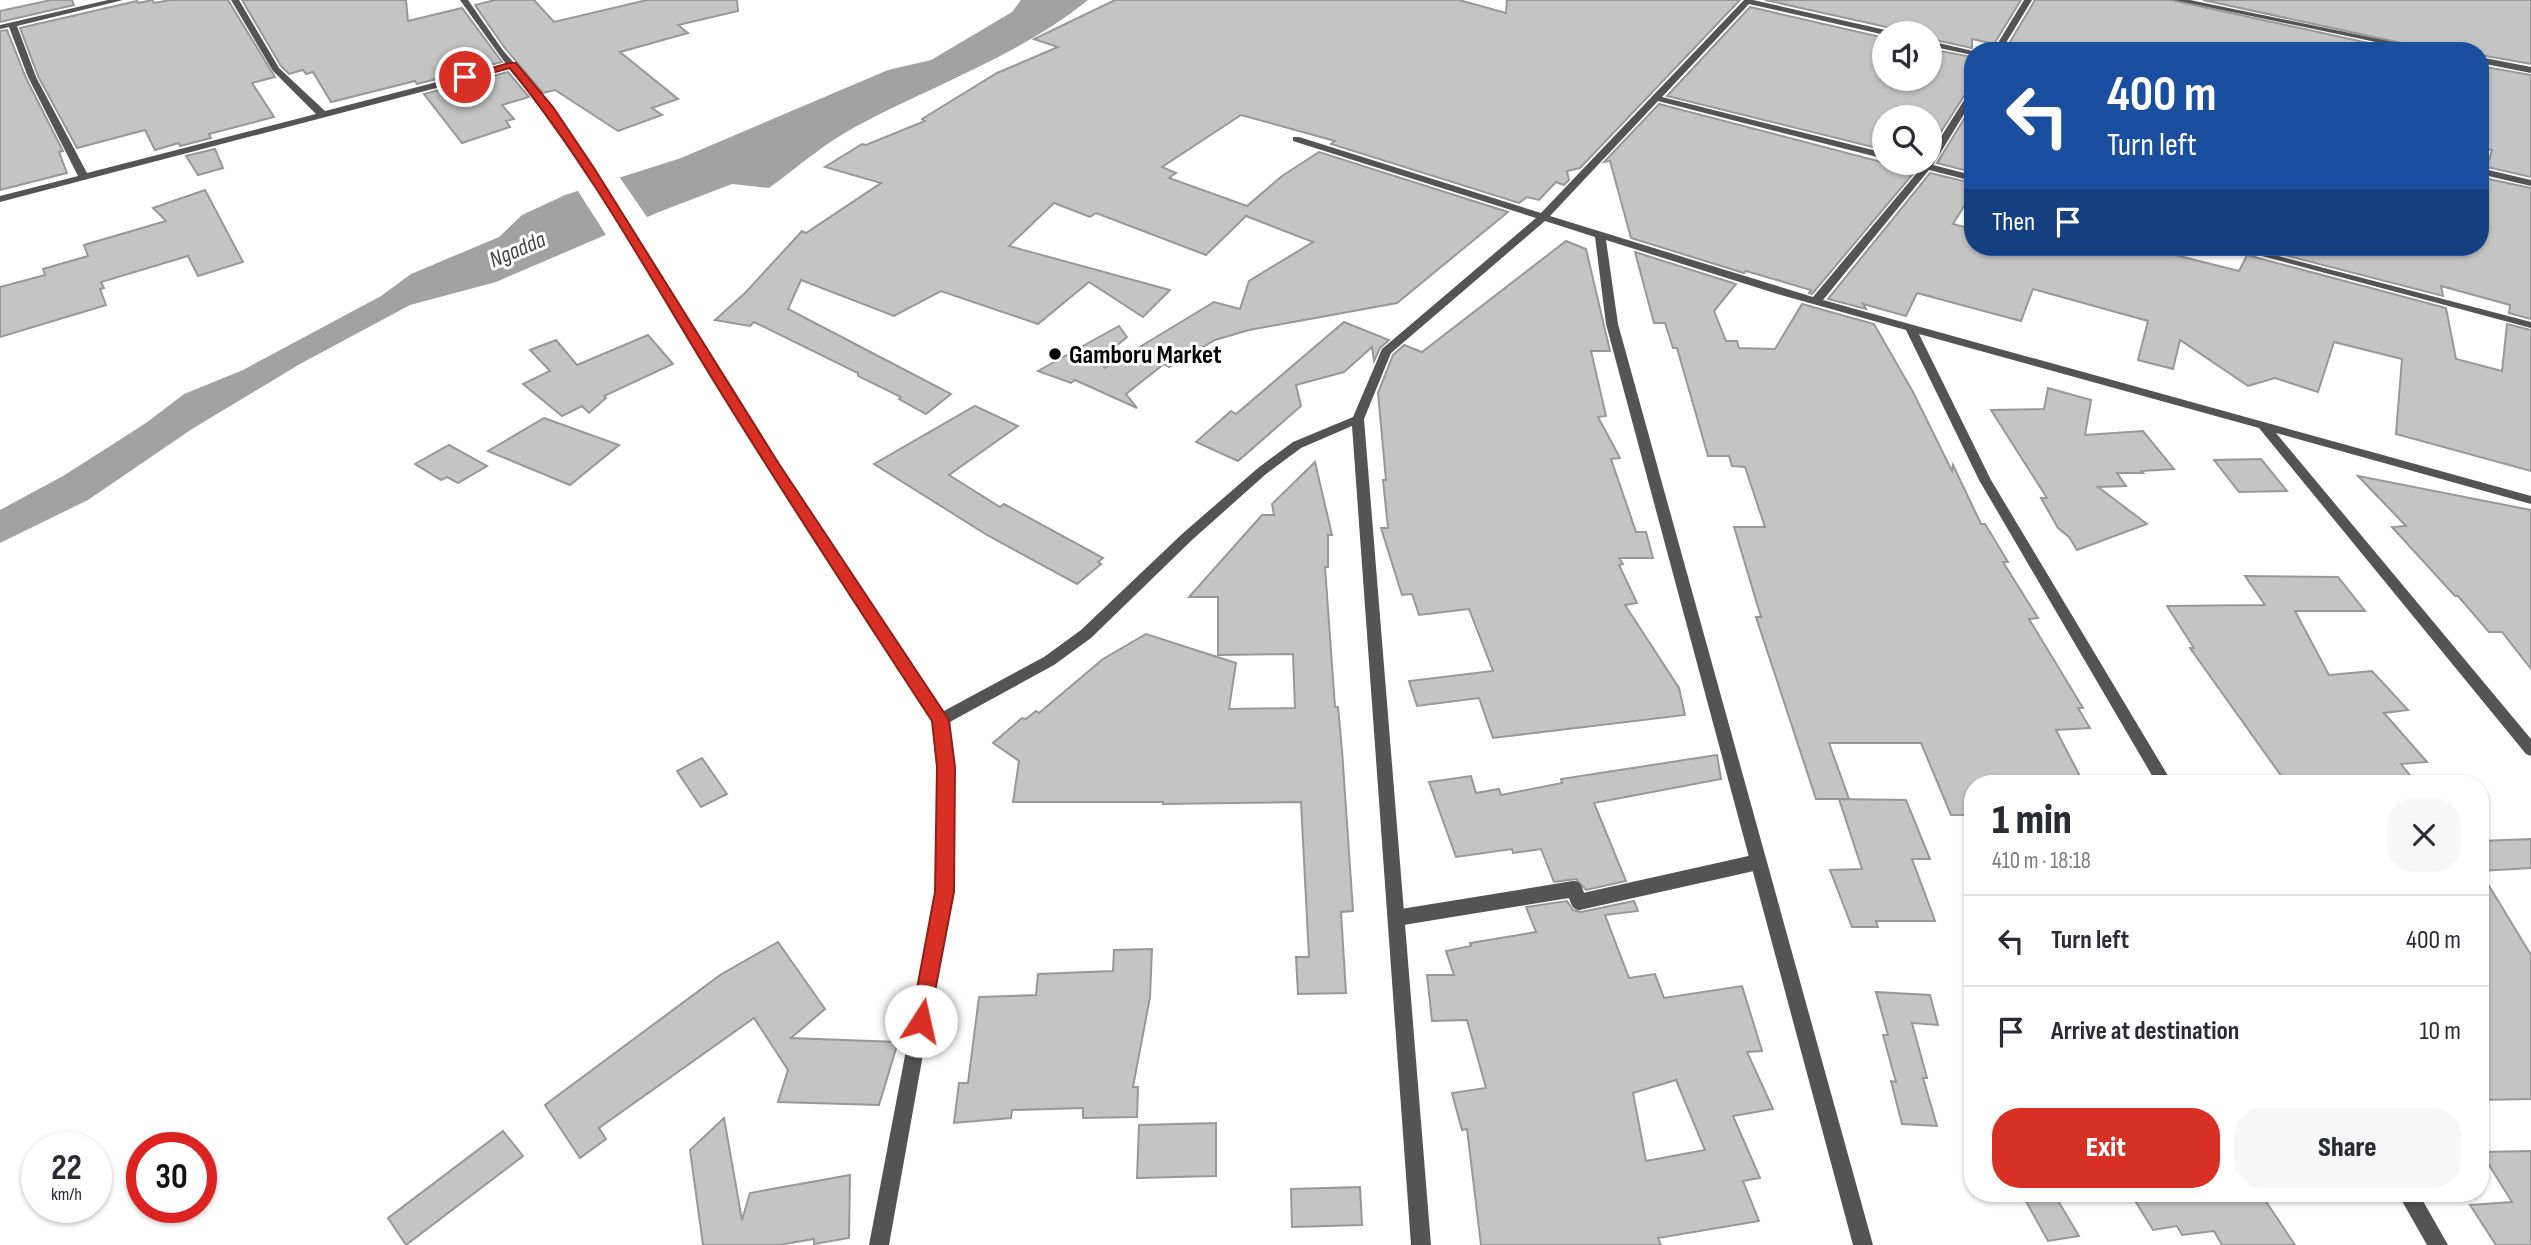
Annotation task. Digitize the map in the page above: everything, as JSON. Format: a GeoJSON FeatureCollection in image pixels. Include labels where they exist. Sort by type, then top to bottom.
{"type":"FeatureCollection","features":[{"type":"Feature","properties":{"kind":"street"},"geometry":{"type":"LineString","coordinates":[[0,27],[118,0]]}},
{"type":"Feature","properties":{"kind":"street"},"geometry":{"type":"LineString","coordinates":[[235,0],[276,69],[322,114]]}},
{"type":"Feature","properties":{"kind":"street"},"geometry":{"type":"LineString","coordinates":[[464,0],[499,51],[549,110],[588,168],[772,466],[940,720],[946,767],[944,892],[879,1245]]}},
{"type":"Feature","properties":{"kind":"street"},"geometry":{"type":"LineString","coordinates":[[2002,42],[2028,0]]}},
{"type":"Feature","properties":{"kind":"street"},"geometry":{"type":"LineString","coordinates":[[2178,0],[2388,42]]}},
{"type":"Feature","properties":{"kind":"street"},"geometry":{"type":"LineString","coordinates":[[1421,1245],[1358,419],[1386,351],[1544,216],[1747,1],[1872,30]]}},
{"type":"Feature","properties":{"kind":"street"},"geometry":{"type":"LineString","coordinates":[[12,24],[32,77],[83,177]]}},
{"type":"Feature","properties":{"kind":"street"},"geometry":{"type":"LineString","coordinates":[[1942,46],[1964,51]]}},
{"type":"Feature","properties":{"kind":"street"},"geometry":{"type":"LineString","coordinates":[[2489,62],[2531,70]]}},
{"type":"Feature","properties":{"kind":"street"},"geometry":{"type":"LineString","coordinates":[[0,199],[513,65]]}},
{"type":"Feature","properties":{"kind":"street"},"geometry":{"type":"LineString","coordinates":[[1657,98],[1872,153]]}},
{"type":"Feature","properties":{"kind":"street"},"geometry":{"type":"LineString","coordinates":[[1942,143],[1964,107]]}},
{"type":"Feature","properties":{"kind":"street"},"geometry":{"type":"LineString","coordinates":[[1296,139],[1816,301],[2531,500]]}},
{"type":"Feature","properties":{"kind":"street"},"geometry":{"type":"LineString","coordinates":[[1942,168],[1964,175]]}},
{"type":"Feature","properties":{"kind":"street"},"geometry":{"type":"LineString","coordinates":[[2489,173],[2531,183]]}},
{"type":"Feature","properties":{"kind":"street"},"geometry":{"type":"LineString","coordinates":[[1816,301],[1920,175]]}},
{"type":"Feature","properties":{"kind":"street"},"geometry":{"type":"LineString","coordinates":[[1600,233],[1612,324],[1863,1245]]}},
{"type":"Feature","properties":{"kind":"street"},"geometry":{"type":"LineString","coordinates":[[2267,256],[2531,325]]}},
{"type":"Feature","properties":{"kind":"street"},"geometry":{"type":"LineString","coordinates":[[1911,328],[1985,480],[2160,775]]}},
{"type":"Feature","properties":{"kind":"street"},"geometry":{"type":"LineString","coordinates":[[940,720],[1049,661],[1086,634],[1187,537],[1262,471],[1297,445],[1358,419]]}},
{"type":"Feature","properties":{"kind":"street"},"geometry":{"type":"LineString","coordinates":[[2264,427],[2531,750]]}},
{"type":"Feature","properties":{"kind":"street"},"geometry":{"type":"LineString","coordinates":[[2413,1202],[2438,1245]]}},
{"type":"Feature","properties":{"kind":"lane"},"geometry":{"type":"LineString","coordinates":[[1396,918],[1574,889],[1579,902],[1758,862]]}},
{"type":"Feature","properties":{"kind":"water","name":"Ngadda"},"geometry":{"type":"Polygon","coordinates":[[[1021,0],[1088,0],[1061,20],[1005,53],[846,132],[769,188],[732,184],[659,212],[496,282],[410,305],[300,364],[192,429],[88,500],[0,543],[0,510],[63,476],[146,423],[184,394],[243,370],[381,296],[411,274],[499,237],[522,215],[565,195],[681,158],[888,70],[931,60],[1012,12],[1021,0]]]}},
{"type":"Feature","properties":{"kind":"pier"},"geometry":{"type":"Polygon","coordinates":[[[618,175],[649,220],[608,238],[576,188],[618,175]]]}},
{"type":"Feature","properties":{"kind":"building"},"geometry":{"type":"Polygon","coordinates":[[[51,0],[72,0],[74,5],[0,22],[0,11],[51,0]]]}},
{"type":"Feature","properties":{"kind":"building"},"geometry":{"type":"Polygon","coordinates":[[[152,0],[154,3],[170,0],[228,0],[275,77],[252,83],[274,117],[209,134],[211,138],[155,150],[145,130],[77,148],[38,76],[20,28],[137,1],[152,0]]]}},
{"type":"Feature","properties":{"kind":"building"},"geometry":{"type":"Polygon","coordinates":[[[242,0],[406,0],[408,21],[462,8],[502,62],[331,102],[313,72],[306,74],[303,70],[289,74],[281,66],[242,0]]]}},
{"type":"Feature","properties":{"kind":"building"},"geometry":{"type":"Polygon","coordinates":[[[495,0],[534,0],[554,22],[647,0],[737,0],[738,11],[678,25],[688,33],[620,52],[678,99],[652,108],[662,115],[618,131],[555,90],[543,93],[504,47],[475,5],[495,0]]]}},
{"type":"Feature","properties":{"kind":"building"},"geometry":{"type":"Polygon","coordinates":[[[1115,0],[1459,0],[1506,13],[1507,0],[1740,0],[1580,168],[1567,171],[1569,180],[1564,185],[1556,182],[1539,200],[1527,197],[1519,203],[1331,144],[1335,141],[1241,115],[1162,167],[1176,173],[1169,178],[1247,206],[1282,176],[1319,152],[1508,212],[1397,303],[1249,330],[1215,340],[1169,367],[1164,364],[1126,394],[1137,408],[1075,380],[1071,383],[1038,371],[1119,326],[1127,337],[1099,360],[1105,368],[1214,302],[1240,309],[1249,281],[1313,242],[1246,216],[1206,255],[1096,213],[1090,217],[1054,203],[1009,246],[1170,290],[1143,317],[1089,282],[1038,324],[941,291],[894,316],[801,280],[788,309],[951,394],[926,414],[899,399],[901,397],[858,376],[858,373],[754,322],[750,326],[715,320],[746,292],[802,231],[806,233],[881,183],[825,167],[862,144],[866,145],[925,121],[922,119],[997,73],[1058,47],[1034,39],[1115,0]]]}},
{"type":"Feature","properties":{"kind":"building"},"geometry":{"type":"Polygon","coordinates":[[[1765,0],[2021,0],[1995,42],[1972,39],[1972,42],[1964,42],[1964,46],[1942,42],[1942,21],[1872,21],[1872,24],[1765,0]]]}},
{"type":"Feature","properties":{"kind":"building"},"geometry":{"type":"Polygon","coordinates":[[[2035,0],[2171,0],[2364,42],[2010,42],[2035,0]]]}},
{"type":"Feature","properties":{"kind":"building"},"geometry":{"type":"Polygon","coordinates":[[[2203,0],[2531,0],[2531,64],[2489,57],[2489,42],[2397,42],[2203,0]]]}},
{"type":"Feature","properties":{"kind":"building"},"geometry":{"type":"Polygon","coordinates":[[[1750,7],[1872,35],[1872,91],[1942,91],[1942,51],[1964,55],[1964,96],[1942,130],[1942,105],[1872,105],[1872,147],[1667,96],[1750,7]]]}},
{"type":"Feature","properties":{"kind":"building"},"geometry":{"type":"Polygon","coordinates":[[[7,30],[26,78],[63,151],[59,152],[67,173],[0,190],[0,31],[7,30]]]}},
{"type":"Feature","properties":{"kind":"building"},"geometry":{"type":"Polygon","coordinates":[[[2489,68],[2531,75],[2531,177],[2489,167],[2492,150],[2489,149],[2489,68]]]}},
{"type":"Feature","properties":{"kind":"building"},"geometry":{"type":"Polygon","coordinates":[[[508,72],[529,97],[502,105],[514,119],[506,121],[510,127],[462,143],[424,94],[508,72]]]}},
{"type":"Feature","properties":{"kind":"building"},"geometry":{"type":"Polygon","coordinates":[[[1659,104],[1872,160],[1872,175],[1912,175],[1812,294],[1809,293],[1811,290],[1746,271],[1744,273],[1631,238],[1610,161],[1604,162],[1659,104]]]}},
{"type":"Feature","properties":{"kind":"building"},"geometry":{"type":"Polygon","coordinates":[[[1964,119],[1964,170],[1942,164],[1942,155],[1964,119]]]}},
{"type":"Feature","properties":{"kind":"building"},"geometry":{"type":"Polygon","coordinates":[[[215,149],[223,168],[198,175],[186,156],[215,149]]]}},
{"type":"Feature","properties":{"kind":"building"},"geometry":{"type":"Polygon","coordinates":[[[1928,175],[1964,181],[1964,206],[1953,224],[1964,227],[1964,256],[2179,256],[2239,271],[2246,256],[2251,256],[2446,308],[2456,359],[2502,371],[2507,324],[2531,330],[2531,471],[2396,434],[2402,359],[2334,342],[2318,392],[2275,378],[2248,386],[2180,340],[2173,369],[2138,360],[2148,321],[2033,289],[2021,321],[1917,293],[1906,316],[1863,304],[1866,309],[1828,299],[1928,175]]]}},
{"type":"Feature","properties":{"kind":"building"},"geometry":{"type":"Polygon","coordinates":[[[2489,179],[2531,188],[2531,319],[2509,313],[2510,305],[2441,286],[2443,296],[2288,256],[2489,256],[2489,179]]]}},
{"type":"Feature","properties":{"kind":"building"},"geometry":{"type":"Polygon","coordinates":[[[205,190],[243,262],[198,276],[188,256],[101,282],[104,288],[100,289],[106,305],[0,337],[0,287],[45,275],[43,269],[88,256],[84,245],[166,221],[153,208],[205,190]]]}},
{"type":"Feature","properties":{"kind":"building"},"geometry":{"type":"Polygon","coordinates":[[[1566,241],[1586,249],[1610,351],[1591,351],[1606,416],[1598,417],[1620,458],[1611,459],[1636,532],[1646,532],[1653,558],[1619,558],[1623,564],[1619,565],[1637,603],[1625,605],[1679,688],[1685,715],[1493,738],[1479,698],[1417,706],[1409,681],[1493,671],[1469,609],[1419,615],[1412,594],[1402,595],[1381,528],[1388,528],[1378,393],[1393,355],[1404,345],[1422,352],[1566,241]]]}},
{"type":"Feature","properties":{"kind":"building"},"geometry":{"type":"Polygon","coordinates":[[[1635,252],[1736,284],[1714,311],[1726,341],[1737,341],[1739,348],[1775,349],[1802,304],[1874,324],[1913,392],[1952,471],[1953,465],[1981,524],[1985,524],[2008,562],[2003,562],[2038,618],[2029,619],[2083,708],[2078,708],[2090,728],[2056,730],[2079,775],[1964,775],[1964,815],[1951,815],[1921,743],[1829,743],[1849,799],[1816,799],[1756,617],[1761,617],[1734,527],[1765,527],[1745,467],[1732,466],[1729,456],[1708,456],[1677,348],[1673,348],[1665,323],[1654,323],[1635,252]]]}},
{"type":"Feature","properties":{"kind":"building"},"geometry":{"type":"Polygon","coordinates":[[[1344,322],[1389,340],[1380,348],[1374,361],[1372,347],[1344,372],[1296,385],[1301,406],[1238,461],[1196,442],[1231,411],[1236,414],[1344,322]]]}},
{"type":"Feature","properties":{"kind":"building"},"geometry":{"type":"Polygon","coordinates":[[[648,335],[673,364],[604,396],[606,398],[589,413],[582,406],[562,416],[523,384],[550,371],[530,350],[556,340],[577,365],[648,335]]]}},
{"type":"Feature","properties":{"kind":"building"},"geometry":{"type":"Polygon","coordinates":[[[2048,388],[2091,400],[2085,435],[2143,431],[2174,469],[2117,473],[2126,486],[2098,487],[2147,524],[2077,550],[2069,537],[2058,528],[2041,498],[2047,498],[1991,410],[2044,409],[2048,388]]]}},
{"type":"Feature","properties":{"kind":"building"},"geometry":{"type":"Polygon","coordinates":[[[975,406],[1018,426],[949,475],[1000,507],[1004,504],[1103,558],[1098,562],[1101,564],[1077,584],[987,535],[874,464],[975,406]]]}},
{"type":"Feature","properties":{"kind":"building"},"geometry":{"type":"Polygon","coordinates":[[[544,418],[619,445],[570,485],[488,451],[544,418]]]}},
{"type":"Feature","properties":{"kind":"building"},"geometry":{"type":"Polygon","coordinates":[[[449,445],[487,466],[458,483],[447,477],[441,480],[415,464],[449,445]]]}},
{"type":"Feature","properties":{"kind":"building"},"geometry":{"type":"Polygon","coordinates":[[[2261,459],[2287,491],[2239,492],[2214,460],[2261,459]]]}},
{"type":"Feature","properties":{"kind":"building"},"geometry":{"type":"Polygon","coordinates":[[[1315,462],[1332,535],[1328,535],[1328,567],[1325,567],[1353,911],[1341,912],[1346,993],[1298,994],[1296,957],[1309,957],[1301,802],[1013,802],[1019,761],[993,743],[1022,718],[1026,719],[1036,711],[1039,713],[1103,659],[1146,634],[1236,663],[1229,709],[1295,708],[1293,654],[1218,655],[1218,597],[1189,597],[1262,515],[1274,515],[1272,504],[1315,462]]]}},
{"type":"Feature","properties":{"kind":"building"},"geometry":{"type":"Polygon","coordinates":[[[2358,476],[2531,510],[2531,669],[2502,632],[2489,632],[2392,527],[2406,526],[2358,476]]]}},
{"type":"Feature","properties":{"kind":"building"},"geometry":{"type":"Polygon","coordinates":[[[2245,576],[2338,577],[2365,611],[2295,611],[2329,675],[2372,671],[2408,710],[2384,713],[2427,762],[2401,764],[2410,775],[2281,775],[2190,648],[2194,648],[2167,606],[2265,605],[2245,576]]]}},
{"type":"Feature","properties":{"kind":"building"},"geometry":{"type":"Polygon","coordinates":[[[1717,755],[1721,779],[1594,803],[1626,881],[1586,890],[1576,879],[1554,882],[1541,849],[1513,853],[1512,849],[1456,857],[1429,782],[1471,776],[1476,793],[1499,789],[1501,795],[1562,783],[1561,779],[1717,755]]]}},
{"type":"Feature","properties":{"kind":"building"},"geometry":{"type":"Polygon","coordinates":[[[702,758],[727,794],[701,807],[677,771],[702,758]]]}},
{"type":"Feature","properties":{"kind":"building"},"geometry":{"type":"Polygon","coordinates":[[[1839,799],[1906,800],[1930,859],[1912,859],[1935,921],[1876,921],[1878,927],[1852,927],[1830,870],[1862,869],[1839,799]]]}},
{"type":"Feature","properties":{"kind":"building"},"geometry":{"type":"Polygon","coordinates":[[[2531,839],[2531,868],[2489,870],[2489,841],[2531,839]]]}},
{"type":"Feature","properties":{"kind":"building"},"geometry":{"type":"Polygon","coordinates":[[[2489,886],[2531,955],[2531,1099],[2489,1100],[2489,886]]]}},
{"type":"Feature","properties":{"kind":"building"},"geometry":{"type":"Polygon","coordinates":[[[1567,901],[1573,910],[1581,912],[1634,901],[1638,911],[1605,915],[1629,978],[1655,974],[1664,998],[1742,986],[1762,1051],[1747,1052],[1773,1109],[1733,1116],[1760,1178],[1743,1181],[1759,1221],[1658,1238],[1661,1245],[1481,1245],[1467,1129],[1462,1130],[1452,1093],[1486,1088],[1467,1020],[1432,1021],[1427,975],[1454,975],[1446,951],[1471,946],[1470,943],[1536,932],[1526,907],[1567,901]],[[1676,1080],[1633,1093],[1646,1161],[1705,1150],[1676,1080]]]}},
{"type":"Feature","properties":{"kind":"building"},"geometry":{"type":"Polygon","coordinates":[[[778,942],[825,1009],[791,1038],[898,1042],[879,1105],[778,1102],[788,1070],[754,1018],[599,1128],[606,1139],[580,1158],[545,1105],[720,975],[778,942]]]}},
{"type":"Feature","properties":{"kind":"building"},"geometry":{"type":"Polygon","coordinates":[[[1152,949],[1150,997],[1133,1087],[1138,1087],[1137,1117],[1083,1118],[1083,1108],[1012,1110],[1011,1118],[954,1123],[959,1083],[968,1083],[979,997],[1036,995],[1038,974],[1113,971],[1114,950],[1152,949]]]}},
{"type":"Feature","properties":{"kind":"building"},"geometry":{"type":"Polygon","coordinates":[[[1876,992],[1930,995],[1938,1025],[1912,1023],[1927,1078],[1923,1078],[1937,1126],[1902,1124],[1891,1081],[1896,1082],[1883,1035],[1888,1035],[1876,992]]]}},
{"type":"Feature","properties":{"kind":"building"},"geometry":{"type":"Polygon","coordinates":[[[724,1118],[742,1220],[750,1193],[850,1175],[849,1238],[814,1244],[814,1239],[779,1245],[703,1245],[690,1150],[724,1118]]]}},
{"type":"Feature","properties":{"kind":"building"},"geometry":{"type":"Polygon","coordinates":[[[1216,1123],[1216,1176],[1137,1178],[1139,1125],[1216,1123]]]}},
{"type":"Feature","properties":{"kind":"building"},"geometry":{"type":"Polygon","coordinates":[[[503,1131],[523,1156],[406,1245],[388,1218],[503,1131]]]}},
{"type":"Feature","properties":{"kind":"building"},"geometry":{"type":"Polygon","coordinates":[[[2531,1151],[2531,1245],[2496,1245],[2470,1205],[2512,1202],[2489,1165],[2489,1152],[2531,1151]]]}},
{"type":"Feature","properties":{"kind":"building"},"geometry":{"type":"Polygon","coordinates":[[[1360,1187],[1362,1225],[1292,1227],[1291,1189],[1360,1187]]]}},
{"type":"Feature","properties":{"kind":"building"},"geometry":{"type":"Polygon","coordinates":[[[2026,1202],[2059,1202],[2079,1236],[2048,1241],[2026,1202]]]}},
{"type":"Feature","properties":{"kind":"building"},"geometry":{"type":"Polygon","coordinates":[[[2136,1202],[2266,1202],[2295,1245],[2222,1245],[2214,1231],[2182,1235],[2177,1226],[2153,1230],[2136,1202]]]}},
{"type":"Feature","properties":{"kind":"place","name":"Gamboru Market"},"geometry":{"type":"Point","coordinates":[1055,354]}},
{"type":"Feature","properties":{"kind":"route"},"geometry":{"type":"LineString","coordinates":[[465,77],[513,65],[549,110],[588,168],[772,466],[940,720],[946,767],[944,892],[921,1021]]}}]}
